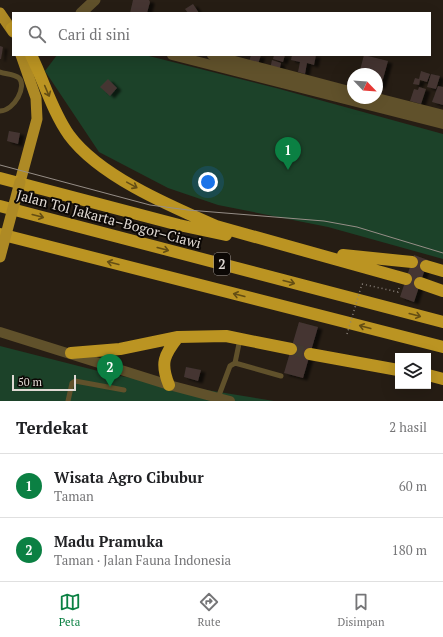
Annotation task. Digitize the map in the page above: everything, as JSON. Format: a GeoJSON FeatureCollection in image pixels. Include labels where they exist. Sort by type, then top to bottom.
{"type":"FeatureCollection","features":[{"type":"Feature","properties":{"kind":"highway"},"geometry":{"type":"LineString","coordinates":[[1,15],[12,29]]}},
{"type":"Feature","properties":{"kind":"highway"},"geometry":{"type":"LineString","coordinates":[[0,257],[37,119],[36,98],[22,56]]}},
{"type":"Feature","properties":{"kind":"highway"},"geometry":{"type":"LineString","coordinates":[[31,56],[58,116],[70,136],[85,152],[105,169],[188,213],[216,226],[296,247],[406,279]]}},
{"type":"Feature","properties":{"kind":"highway"},"geometry":{"type":"LineString","coordinates":[[0,178],[178,225],[239,238],[296,247]]}},
{"type":"Feature","properties":{"kind":"highway","name":"Jalan Tol Jakarta–Bogor–Ciawi"},"geometry":{"type":"LineString","coordinates":[[0,206],[443,322]]}},
{"type":"Feature","properties":{"kind":"highway","name":"2"},"geometry":{"type":"LineString","coordinates":[[0,235],[21,239],[443,348]]}},
{"type":"Feature","properties":{"kind":"highway"},"geometry":{"type":"LineString","coordinates":[[310,251],[412,262]]}},
{"type":"Feature","properties":{"kind":"highway"},"geometry":{"type":"LineString","coordinates":[[426,266],[443,271]]}},
{"type":"Feature","properties":{"kind":"highway"},"geometry":{"type":"LineString","coordinates":[[420,284],[443,291]]}},
{"type":"Feature","properties":{"kind":"highway"},"geometry":{"type":"LineString","coordinates":[[71,353],[120,349],[178,337],[226,336],[291,349]]}},
{"type":"Feature","properties":{"kind":"highway"},"geometry":{"type":"LineString","coordinates":[[169,385],[164,372],[164,361],[168,350],[178,337]]}},
{"type":"Feature","properties":{"kind":"highway"},"geometry":{"type":"LineString","coordinates":[[310,354],[395,369]]}},
{"type":"Feature","properties":{"kind":"highway"},"geometry":{"type":"LineString","coordinates":[[431,377],[443,379]]}},
{"type":"Feature","properties":{"kind":"street"},"geometry":{"type":"LineString","coordinates":[[82,12],[95,0]]}},
{"type":"Feature","properties":{"kind":"street"},"geometry":{"type":"LineString","coordinates":[[176,56],[443,124]]}},
{"type":"Feature","properties":{"kind":"street"},"geometry":{"type":"LineString","coordinates":[[216,56],[347,90]]}},
{"type":"Feature","properties":{"kind":"street"},"geometry":{"type":"LineString","coordinates":[[383,100],[443,115]]}},
{"type":"Feature","properties":{"kind":"street"},"geometry":{"type":"LineString","coordinates":[[0,332],[71,353],[169,385],[230,401]]}},
{"type":"Feature","properties":{"kind":"lane"},"geometry":{"type":"LineString","coordinates":[[0,72],[19,78],[21,83],[18,100],[9,109],[0,111]]}},
{"type":"Feature","properties":{"kind":"lane"},"geometry":{"type":"LineString","coordinates":[[218,398],[230,366],[235,363],[240,339]]}},
{"type":"Feature","properties":{"kind":"lane"},"geometry":{"type":"LineString","coordinates":[[235,363],[281,376]]}},
{"type":"Feature","properties":{"kind":"lane"},"geometry":{"type":"LineString","coordinates":[[68,401],[72,383],[74,381],[124,390]]}},
{"type":"Feature","properties":{"kind":"path"},"geometry":{"type":"LineString","coordinates":[[347,334],[362,284],[398,292]]}},
{"type":"Feature","properties":{"kind":"green space"},"geometry":{"type":"Polygon","coordinates":[[[56,56],[149,56],[276,88],[443,134],[443,259],[328,227],[218,205],[168,188],[99,152],[45,71],[56,56]]]}},
{"type":"Feature","properties":{"kind":"green space"},"geometry":{"type":"Polygon","coordinates":[[[0,346],[114,375],[274,401],[0,401],[0,346]]]}},
{"type":"Feature","properties":{"kind":"building"},"geometry":{"type":"Polygon","coordinates":[[[133,0],[149,0],[150,2],[147,12],[130,12],[133,0]]]}},
{"type":"Feature","properties":{"kind":"building"},"geometry":{"type":"Polygon","coordinates":[[[193,4],[198,12],[187,12],[185,9],[193,4]]]}},
{"type":"Feature","properties":{"kind":"building"},"geometry":{"type":"Polygon","coordinates":[[[0,46],[3,47],[1,59],[0,59],[0,46]]]}},
{"type":"Feature","properties":{"kind":"building"},"geometry":{"type":"Polygon","coordinates":[[[251,56],[261,56],[258,64],[249,62],[251,56]]]}},
{"type":"Feature","properties":{"kind":"building"},"geometry":{"type":"Polygon","coordinates":[[[274,56],[285,56],[283,62],[273,59],[274,56]]]}},
{"type":"Feature","properties":{"kind":"building"},"geometry":{"type":"Polygon","coordinates":[[[292,56],[316,56],[314,65],[307,63],[305,74],[298,72],[300,62],[291,60],[292,56]]]}},
{"type":"Feature","properties":{"kind":"building"},"geometry":{"type":"Polygon","coordinates":[[[364,56],[388,61],[383,79],[383,68],[361,68],[364,56]]]}},
{"type":"Feature","properties":{"kind":"building"},"geometry":{"type":"Polygon","coordinates":[[[272,60],[281,63],[279,72],[270,69],[272,60]]]}},
{"type":"Feature","properties":{"kind":"building"},"geometry":{"type":"Polygon","coordinates":[[[421,71],[430,74],[427,82],[420,80],[419,85],[413,84],[415,78],[419,79],[421,71]]]}},
{"type":"Feature","properties":{"kind":"building"},"geometry":{"type":"Polygon","coordinates":[[[431,74],[440,76],[436,89],[427,87],[431,74]]]}},
{"type":"Feature","properties":{"kind":"building"},"geometry":{"type":"Polygon","coordinates":[[[108,79],[117,88],[110,96],[100,87],[108,79]]]}},
{"type":"Feature","properties":{"kind":"building"},"geometry":{"type":"Polygon","coordinates":[[[438,86],[443,87],[443,105],[432,102],[438,86]]]}},
{"type":"Feature","properties":{"kind":"building"},"geometry":{"type":"Polygon","coordinates":[[[419,87],[426,89],[421,104],[410,101],[414,89],[418,90],[419,87]]]}},
{"type":"Feature","properties":{"kind":"building"},"geometry":{"type":"Polygon","coordinates":[[[9,131],[20,133],[18,144],[7,141],[9,131]]]}},
{"type":"Feature","properties":{"kind":"building"},"geometry":{"type":"Polygon","coordinates":[[[414,255],[428,260],[414,302],[400,297],[414,255]]]}},
{"type":"Feature","properties":{"kind":"building"},"geometry":{"type":"Polygon","coordinates":[[[299,322],[318,327],[303,378],[284,373],[299,322]]]}},
{"type":"Feature","properties":{"kind":"building"},"geometry":{"type":"Polygon","coordinates":[[[186,367],[201,370],[198,381],[184,377],[186,367]]]}},
{"type":"Feature","properties":{"kind":"tunnel"},"geometry":{"type":"LineString","coordinates":[[291,349],[310,354]]}},
{"type":"Feature","properties":{"kind":"tram line"},"geometry":{"type":"LineString","coordinates":[[0,165],[150,205],[188,210],[324,221],[357,227],[443,253]]}},
{"type":"Feature","properties":{"kind":"place","name":"Wisata Agro Cibubur"},"geometry":{"type":"Point","coordinates":[288,170]}},
{"type":"Feature","properties":{"kind":"place","name":"Madu Pramuka"},"geometry":{"type":"Point","coordinates":[110,387]}}]}
